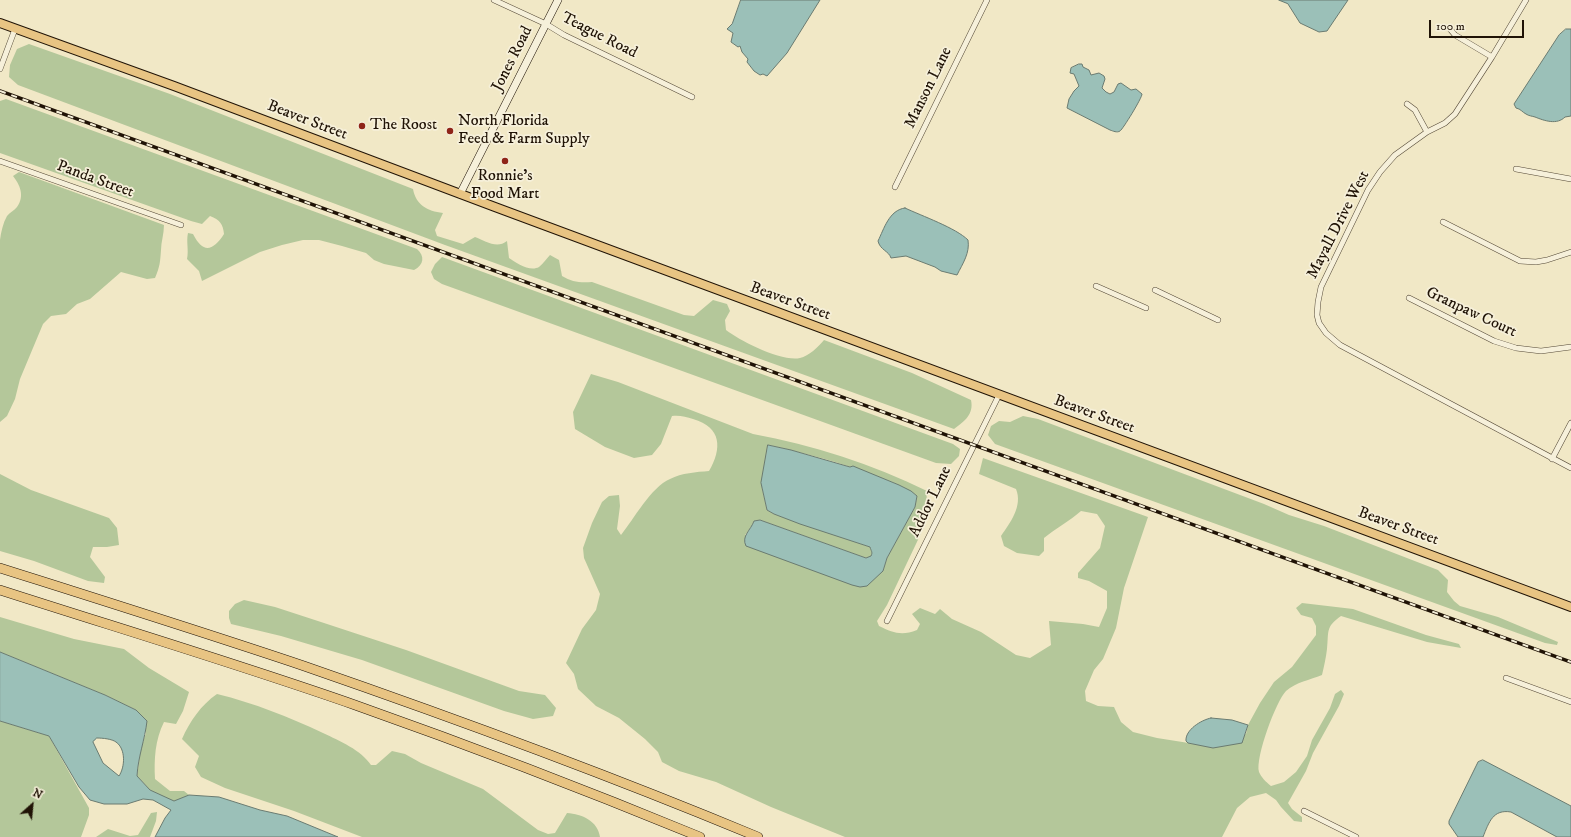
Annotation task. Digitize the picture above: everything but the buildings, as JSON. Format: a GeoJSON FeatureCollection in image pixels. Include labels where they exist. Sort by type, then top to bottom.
{"type":"FeatureCollection","features":[{"type":"Feature","properties":{"kind":"highway"},"geometry":{"type":"LineString","coordinates":[[0,568],[226,640],[454,719],[685,807],[758,837]]}},
{"type":"Feature","properties":{"kind":"highway"},"geometry":{"type":"LineString","coordinates":[[0,590],[180,647],[354,705],[513,763],[700,837]]}},
{"type":"Feature","properties":{"kind":"main road","name":"Beaver Street"},"geometry":{"type":"LineString","coordinates":[[0,23],[195,93],[460,194],[1571,607]]}},
{"type":"Feature","properties":{"kind":"street","name":"Teague Road"},"geometry":{"type":"LineString","coordinates":[[494,0],[546,24],[564,35],[692,97]]}},
{"type":"Feature","properties":{"kind":"street","name":"Jones Road"},"geometry":{"type":"LineString","coordinates":[[460,194],[558,0]]}},
{"type":"Feature","properties":{"kind":"street","name":"Manson Lane"},"geometry":{"type":"LineString","coordinates":[[895,186],[987,0]]}},
{"type":"Feature","properties":{"kind":"street","name":"Mayall Drive West"},"geometry":{"type":"LineString","coordinates":[[1526,0],[1492,57],[1455,114],[1445,123],[1427,132],[1395,155],[1380,172],[1368,190],[1321,287],[1317,308],[1318,323],[1326,333],[1340,345],[1571,468]]}},
{"type":"Feature","properties":{"kind":"street"},"geometry":{"type":"LineString","coordinates":[[0,69],[15,29]]}},
{"type":"Feature","properties":{"kind":"street"},"geometry":{"type":"LineString","coordinates":[[1450,29],[1455,35],[1492,57]]}},
{"type":"Feature","properties":{"kind":"street"},"geometry":{"type":"LineString","coordinates":[[1407,104],[1415,110],[1427,132]]}},
{"type":"Feature","properties":{"kind":"street","name":"Panda Street"},"geometry":{"type":"LineString","coordinates":[[0,160],[180,225]]}},
{"type":"Feature","properties":{"kind":"street"},"geometry":{"type":"LineString","coordinates":[[1516,169],[1571,179]]}},
{"type":"Feature","properties":{"kind":"street"},"geometry":{"type":"LineString","coordinates":[[1443,222],[1520,261],[1536,262],[1571,252]]}},
{"type":"Feature","properties":{"kind":"street"},"geometry":{"type":"LineString","coordinates":[[1096,286],[1146,308]]}},
{"type":"Feature","properties":{"kind":"street"},"geometry":{"type":"LineString","coordinates":[[1155,290],[1218,320]]}},
{"type":"Feature","properties":{"kind":"street","name":"Granpaw Court"},"geometry":{"type":"LineString","coordinates":[[1409,298],[1494,341],[1516,348],[1541,351],[1571,347]]}},
{"type":"Feature","properties":{"kind":"street","name":"Addor Lane"},"geometry":{"type":"LineString","coordinates":[[887,621],[999,394]]}},
{"type":"Feature","properties":{"kind":"street"},"geometry":{"type":"LineString","coordinates":[[1552,459],[1571,423]]}},
{"type":"Feature","properties":{"kind":"street"},"geometry":{"type":"LineString","coordinates":[[1506,678],[1571,702]]}},
{"type":"Feature","properties":{"kind":"street"},"geometry":{"type":"LineString","coordinates":[[1304,811],[1356,837]]}},
{"type":"Feature","properties":{"kind":"green space"},"geometry":{"type":"Polygon","coordinates":[[[29,44],[170,94],[413,189],[414,195],[423,206],[432,211],[443,213],[435,230],[437,236],[463,244],[475,237],[495,244],[507,241],[509,258],[527,268],[539,267],[550,255],[559,260],[562,276],[569,280],[576,282],[592,282],[684,315],[694,316],[713,300],[727,304],[730,311],[725,320],[726,330],[741,340],[762,350],[783,357],[800,358],[810,353],[824,340],[912,373],[971,400],[972,405],[970,413],[965,420],[954,429],[445,245],[18,85],[9,77],[10,65],[17,49],[29,44]]]}},
{"type":"Feature","properties":{"kind":"green space"},"geometry":{"type":"Polygon","coordinates":[[[6,99],[417,249],[422,257],[420,266],[414,270],[384,264],[374,260],[366,253],[319,240],[303,240],[260,252],[202,281],[199,271],[187,259],[188,233],[193,234],[204,247],[212,247],[224,234],[222,225],[219,221],[210,216],[202,224],[191,221],[0,153],[0,101],[6,99]]]}},
{"type":"Feature","properties":{"kind":"green space"},"geometry":{"type":"Polygon","coordinates":[[[19,172],[164,225],[164,228],[161,244],[160,264],[155,278],[147,279],[121,272],[90,299],[77,304],[66,314],[51,316],[43,324],[20,379],[15,399],[7,416],[0,422],[0,240],[2,228],[8,215],[15,210],[21,199],[21,191],[13,176],[19,172]]]}},
{"type":"Feature","properties":{"kind":"green space"},"geometry":{"type":"Polygon","coordinates":[[[442,257],[953,444],[960,449],[959,456],[951,464],[936,463],[442,284],[434,279],[431,272],[435,264],[442,257]]]}},
{"type":"Feature","properties":{"kind":"green space"},"geometry":{"type":"Polygon","coordinates":[[[591,374],[618,382],[753,434],[775,438],[842,456],[885,472],[927,491],[925,525],[887,605],[877,621],[879,626],[898,633],[912,632],[917,630],[920,624],[912,614],[920,608],[935,614],[940,609],[952,619],[981,632],[1016,655],[1030,658],[1051,645],[1049,621],[1099,627],[1107,608],[1107,591],[1089,581],[1078,578],[1078,573],[1100,548],[1105,526],[1097,514],[1081,511],[1044,538],[1044,551],[1039,556],[1017,553],[1004,546],[1001,536],[1017,508],[1018,495],[1016,489],[979,474],[983,458],[1148,517],[1124,588],[1116,628],[1103,659],[1094,670],[1085,691],[1086,701],[1098,706],[1114,707],[1121,722],[1133,732],[1157,738],[1195,744],[1246,734],[1248,725],[1274,682],[1292,667],[1316,635],[1316,626],[1312,618],[1301,615],[1296,608],[1302,603],[1353,609],[1426,635],[1459,644],[1461,648],[1427,642],[1341,616],[1332,623],[1329,630],[1327,652],[1322,675],[1299,683],[1286,691],[1272,717],[1260,755],[1259,772],[1261,776],[1271,786],[1284,782],[1296,772],[1307,756],[1312,740],[1330,708],[1335,694],[1341,690],[1344,694],[1339,706],[1288,803],[1292,809],[1302,817],[1302,822],[1294,821],[1276,800],[1266,793],[1250,797],[1237,808],[1222,837],[845,837],[771,807],[716,782],[679,771],[662,762],[658,752],[645,739],[619,718],[596,706],[578,689],[574,674],[566,663],[582,629],[596,610],[600,594],[584,558],[583,548],[592,523],[602,502],[609,496],[619,495],[620,506],[617,529],[621,535],[643,504],[663,483],[679,475],[709,471],[716,455],[717,440],[710,427],[703,423],[680,416],[672,416],[661,444],[652,455],[634,458],[605,447],[575,429],[573,412],[591,374]],[[768,445],[762,488],[767,510],[774,514],[870,547],[872,556],[866,558],[760,520],[754,521],[745,535],[883,571],[887,558],[915,507],[917,496],[899,485],[851,467],[768,445]]]}},
{"type":"Feature","properties":{"kind":"green space"},"geometry":{"type":"Polygon","coordinates":[[[1023,416],[1038,419],[1438,570],[1448,580],[1447,592],[1460,606],[1498,617],[1558,642],[1557,645],[1545,643],[995,444],[988,435],[991,426],[999,421],[1010,422],[1023,416]]]}},
{"type":"Feature","properties":{"kind":"green space"},"geometry":{"type":"Polygon","coordinates":[[[0,474],[31,490],[109,518],[117,528],[119,545],[93,547],[90,557],[105,577],[104,583],[88,581],[34,561],[0,551],[0,474]]]}},
{"type":"Feature","properties":{"kind":"green space"},"geometry":{"type":"Polygon","coordinates":[[[244,600],[275,607],[406,650],[519,691],[545,695],[556,708],[553,716],[533,719],[504,711],[362,660],[281,636],[231,624],[229,611],[235,604],[244,600]]]}},
{"type":"Feature","properties":{"kind":"green space"},"geometry":{"type":"Polygon","coordinates":[[[0,617],[74,639],[124,649],[149,668],[189,692],[183,711],[176,724],[164,722],[161,729],[156,750],[155,779],[170,791],[184,791],[189,795],[174,802],[151,791],[137,776],[141,747],[146,733],[136,710],[105,695],[0,652],[0,617]]]}},
{"type":"Feature","properties":{"kind":"green space"},"geometry":{"type":"Polygon","coordinates":[[[217,694],[297,721],[356,750],[371,765],[376,765],[392,751],[405,754],[421,763],[483,789],[538,830],[548,834],[555,833],[567,813],[588,819],[599,831],[600,837],[362,837],[294,811],[225,788],[201,777],[195,767],[199,756],[182,739],[196,714],[211,698],[217,694]]]}},
{"type":"Feature","properties":{"kind":"green space"},"geometry":{"type":"Polygon","coordinates":[[[0,721],[49,736],[89,808],[89,815],[81,837],[0,837],[0,721]]]}},
{"type":"Feature","properties":{"kind":"green space"},"geometry":{"type":"Polygon","coordinates":[[[157,812],[156,821],[150,837],[96,837],[108,829],[130,836],[138,835],[151,813],[157,812]]]}},
{"type":"Feature","properties":{"kind":"water"},"geometry":{"type":"Polygon","coordinates":[[[741,0],[820,0],[787,53],[767,76],[763,74],[760,75],[754,71],[747,62],[748,59],[742,52],[740,46],[738,47],[731,42],[733,33],[727,29],[732,24],[741,0]]]}},
{"type":"Feature","properties":{"kind":"water"},"geometry":{"type":"Polygon","coordinates":[[[1279,0],[1348,0],[1327,31],[1319,32],[1300,23],[1288,4],[1279,0]]]}},
{"type":"Feature","properties":{"kind":"water"},"geometry":{"type":"Polygon","coordinates":[[[1566,29],[1571,29],[1571,116],[1551,122],[1528,115],[1516,108],[1514,104],[1559,35],[1566,29]]]}},
{"type":"Feature","properties":{"kind":"water"},"geometry":{"type":"Polygon","coordinates":[[[1082,64],[1083,67],[1089,70],[1091,75],[1099,73],[1104,76],[1105,79],[1102,88],[1110,94],[1114,92],[1118,84],[1121,83],[1131,90],[1136,89],[1142,94],[1125,125],[1119,132],[1110,130],[1067,108],[1069,99],[1079,86],[1074,74],[1070,73],[1071,68],[1082,64]]]}},
{"type":"Feature","properties":{"kind":"water"},"geometry":{"type":"Polygon","coordinates":[[[905,208],[955,231],[968,240],[967,254],[957,275],[941,271],[935,267],[906,256],[891,258],[879,244],[878,241],[891,216],[895,212],[905,208]]]}},
{"type":"Feature","properties":{"kind":"water"},"geometry":{"type":"Polygon","coordinates":[[[768,445],[850,467],[853,466],[899,485],[917,496],[915,507],[887,558],[883,571],[867,586],[860,587],[852,585],[746,546],[745,539],[747,533],[754,521],[760,520],[866,558],[871,556],[872,553],[870,547],[800,524],[767,510],[761,483],[768,445]]]}},
{"type":"Feature","properties":{"kind":"water"},"geometry":{"type":"Polygon","coordinates":[[[0,652],[105,695],[136,710],[147,721],[137,776],[150,790],[174,801],[189,795],[219,797],[260,810],[287,816],[338,837],[155,837],[171,810],[153,800],[143,799],[127,804],[104,804],[90,800],[79,787],[49,736],[0,721],[0,652]],[[97,738],[93,742],[103,763],[119,776],[124,758],[122,749],[114,741],[97,738]]]}},
{"type":"Feature","properties":{"kind":"water"},"geometry":{"type":"Polygon","coordinates":[[[1211,718],[1232,720],[1248,725],[1242,743],[1213,748],[1188,743],[1186,741],[1188,733],[1194,726],[1211,718]]]}},
{"type":"Feature","properties":{"kind":"water"},"geometry":{"type":"Polygon","coordinates":[[[1483,760],[1571,806],[1571,837],[1557,837],[1511,812],[1505,812],[1492,818],[1483,837],[1458,837],[1449,824],[1449,821],[1478,762],[1483,760]]]}},
{"type":"Feature","properties":{"kind":"railway"},"geometry":{"type":"LineString","coordinates":[[0,91],[1571,662]]}},
{"type":"Feature","properties":{"kind":"place","name":"The Roost"},"geometry":{"type":"Point","coordinates":[362,126]}},
{"type":"Feature","properties":{"kind":"place","name":"North Florida Feed & Farm Supply"},"geometry":{"type":"Point","coordinates":[450,131]}},
{"type":"Feature","properties":{"kind":"place","name":"Ronnie's Food Mart"},"geometry":{"type":"Point","coordinates":[505,161]}}]}
